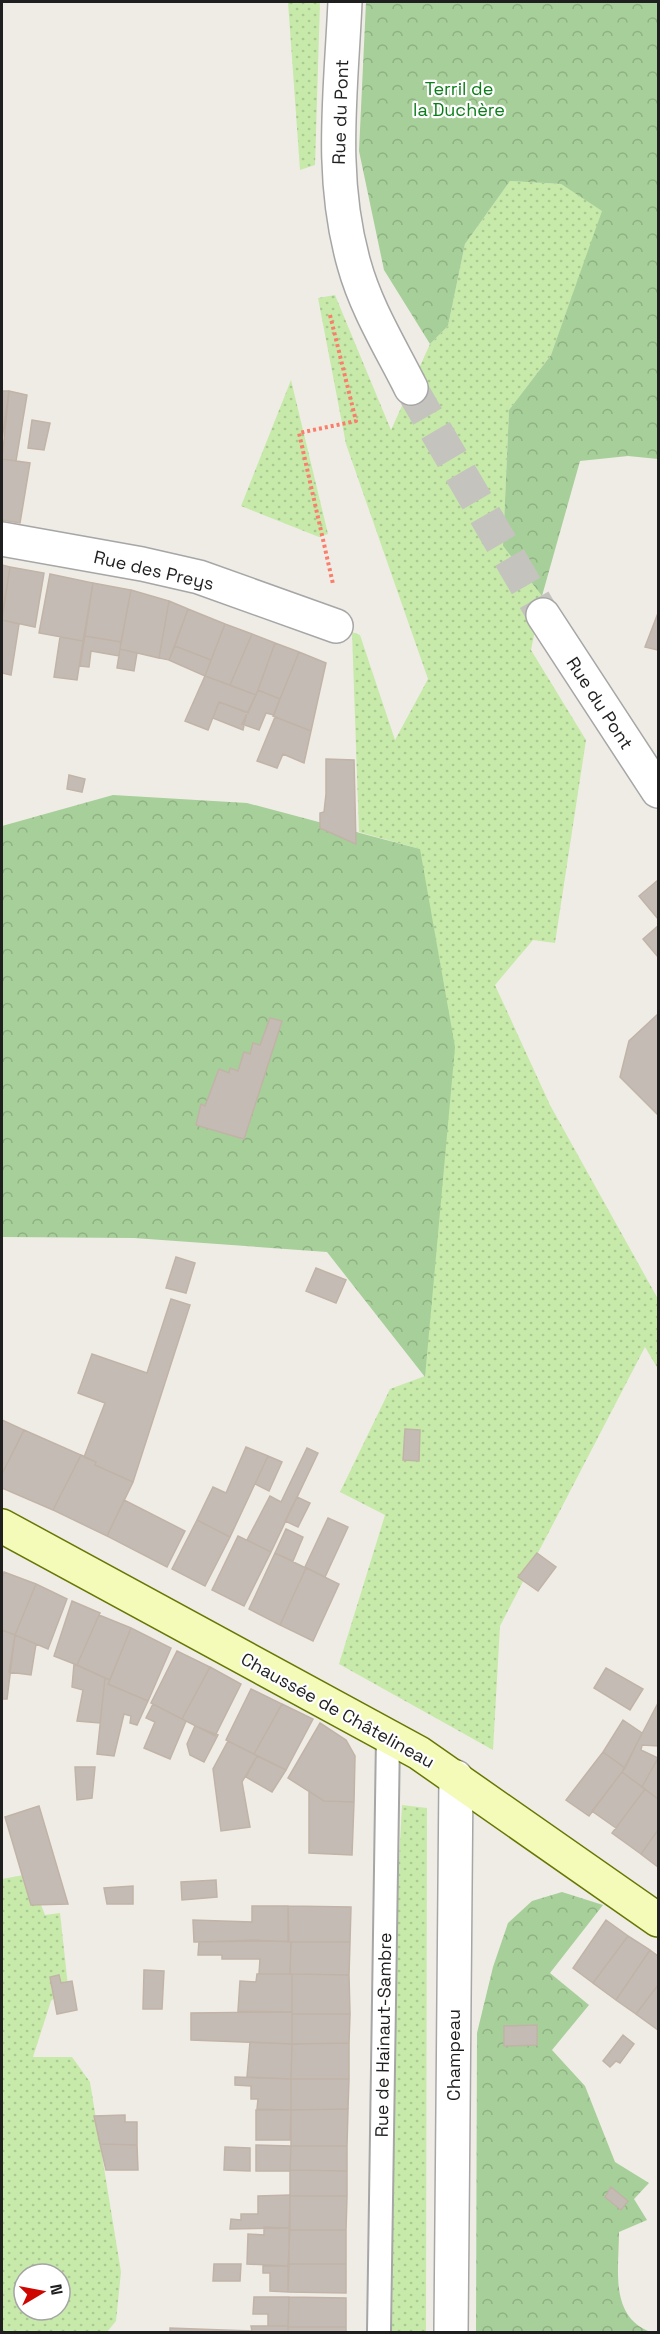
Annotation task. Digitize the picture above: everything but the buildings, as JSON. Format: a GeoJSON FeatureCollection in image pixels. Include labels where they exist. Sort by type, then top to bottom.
{"type":"FeatureCollection","features":[{"type":"Feature","properties":{"kind":"main road","name":"Chaussée de Châtelineau"},"geometry":{"type":"LineString","coordinates":[[2,1526],[419,1753],[658,1920]]}},
{"type":"Feature","properties":{"kind":"street","name":"Rue du Pont"},"geometry":{"type":"LineString","coordinates":[[345,2],[336,142],[341,208],[354,266],[369,306],[411,388]]}},
{"type":"Feature","properties":{"kind":"street","name":"Rue des Preys"},"geometry":{"type":"LineString","coordinates":[[2,539],[199,577],[336,626]]}},
{"type":"Feature","properties":{"kind":"street","name":"Rue du Pont"},"geometry":{"type":"LineString","coordinates":[[543,615],[657,784]]}},
{"type":"Feature","properties":{"kind":"street","name":"Champeau"},"geometry":{"type":"LineString","coordinates":[[451,2332],[456,1778]]}},
{"type":"Feature","properties":{"kind":"lane","name":"Rue de Hainaut-Sambre"},"geometry":{"type":"LineString","coordinates":[[379,2332],[388,1737]]}},
{"type":"Feature","properties":{"kind":"path"},"geometry":{"type":"LineString","coordinates":[[328,306],[356,421],[299,433],[332,574]]}},
{"type":"Feature","properties":{"kind":"green space"},"geometry":{"type":"Polygon","coordinates":[[[288,2],[320,2],[315,165],[300,170],[288,2]]]}},
{"type":"Feature","properties":{"kind":"green space","name":"Terril de la Duchère"},"geometry":{"type":"Polygon","coordinates":[[[366,2],[658,2],[658,459],[628,456],[580,461],[542,596],[503,546],[509,410],[551,355],[602,211],[561,184],[510,181],[465,244],[448,326],[430,344],[384,270],[359,151],[366,2]]]}},
{"type":"Feature","properties":{"kind":"green space"},"geometry":{"type":"Polygon","coordinates":[[[510,181],[561,184],[603,211],[551,355],[509,410],[503,546],[542,596],[531,650],[586,740],[555,943],[533,940],[495,985],[550,1105],[658,1299],[658,1369],[645,1347],[500,1626],[493,1750],[339,1664],[385,1515],[340,1492],[390,1389],[425,1376],[420,849],[359,832],[352,632],[360,635],[395,740],[428,679],[346,444],[318,298],[335,295],[391,430],[430,344],[448,326],[465,244],[510,181]]]}},
{"type":"Feature","properties":{"kind":"green space"},"geometry":{"type":"Polygon","coordinates":[[[291,380],[328,534],[319,537],[241,506],[291,380]]]}},
{"type":"Feature","properties":{"kind":"green space"},"geometry":{"type":"Polygon","coordinates":[[[113,795],[247,803],[420,849],[455,1047],[425,1377],[327,1252],[134,1238],[2,1237],[2,826],[113,795]]]}},
{"type":"Feature","properties":{"kind":"green space"},"geometry":{"type":"Polygon","coordinates":[[[402,1805],[427,1808],[426,2332],[392,2332],[396,1918],[402,1805]]]}},
{"type":"Feature","properties":{"kind":"green space"},"geometry":{"type":"Polygon","coordinates":[[[29,1874],[45,1915],[60,1913],[68,1986],[51,2001],[33,2057],[72,2057],[90,2082],[121,2272],[116,2321],[107,2332],[2,2332],[2,1879],[29,1874]]]}},
{"type":"Feature","properties":{"kind":"green space"},"geometry":{"type":"Polygon","coordinates":[[[562,1892],[603,1905],[550,1973],[589,2005],[552,2050],[585,2086],[615,2162],[649,2183],[634,2199],[647,2220],[619,2232],[618,2276],[622,2304],[628,2315],[638,2325],[651,2332],[476,2332],[477,2033],[493,1967],[508,1923],[532,1901],[562,1892]]]}},
{"type":"Feature","properties":{"kind":"tunnel"},"geometry":{"type":"LineString","coordinates":[[411,388],[543,615]]}}]}
